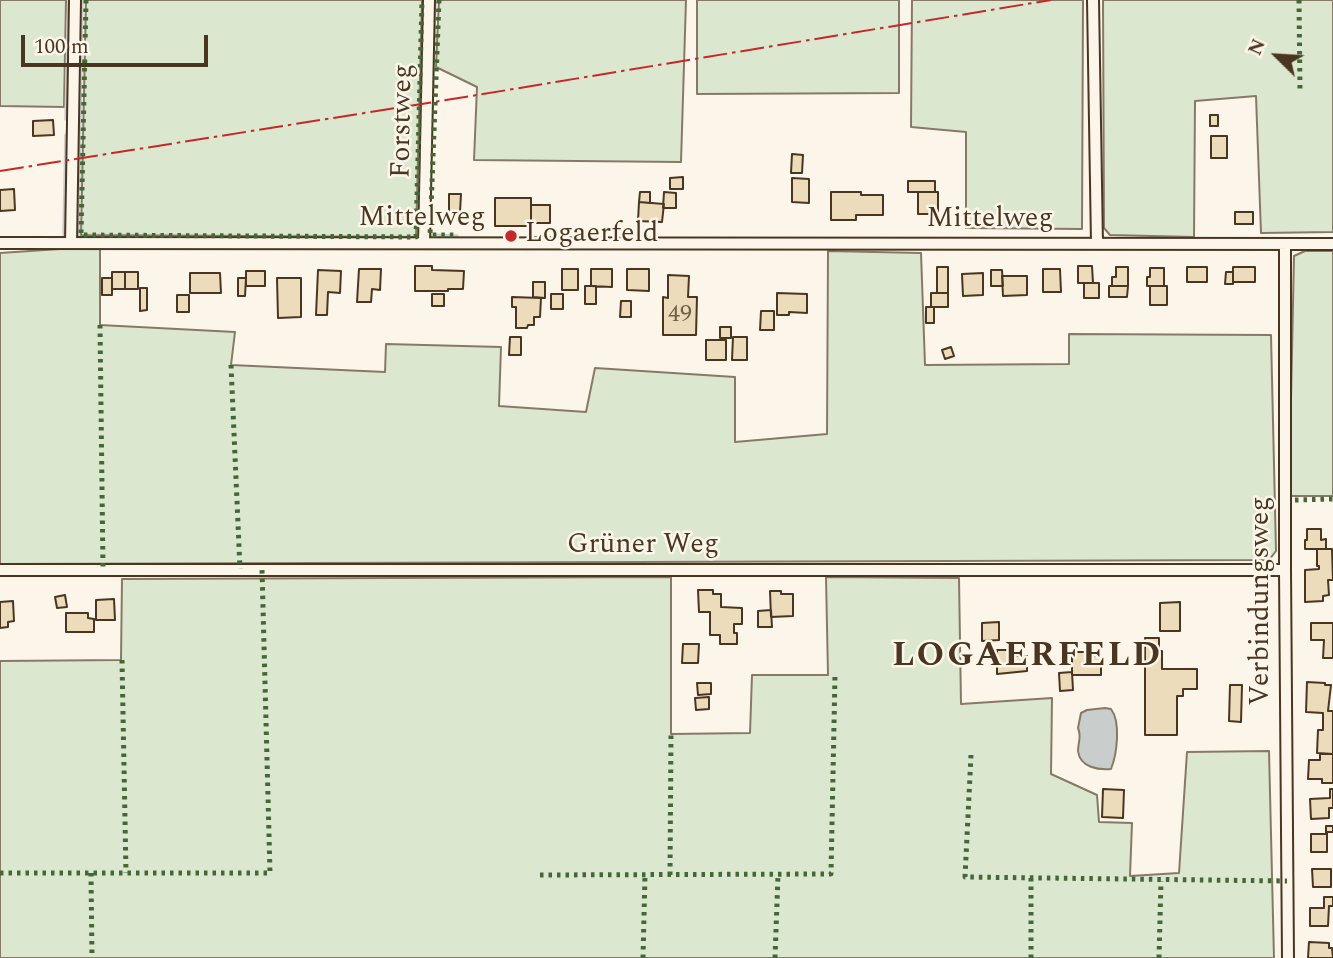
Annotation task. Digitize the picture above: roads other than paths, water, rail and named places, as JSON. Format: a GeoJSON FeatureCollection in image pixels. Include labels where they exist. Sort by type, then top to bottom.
{"type":"FeatureCollection","features":[{"type":"Feature","properties":{"kind":"street"},"geometry":{"type":"LineString","coordinates":[[71,243],[75,0]]}},
{"type":"Feature","properties":{"kind":"street","name":"Forstweg"},"geometry":{"type":"LineString","coordinates":[[424,243],[429,0]]}},
{"type":"Feature","properties":{"kind":"street"},"geometry":{"type":"LineString","coordinates":[[1093,0],[1097,244]]}},
{"type":"Feature","properties":{"kind":"street","name":"Mittelweg"},"geometry":{"type":"LineString","coordinates":[[0,243],[1333,244]]}},
{"type":"Feature","properties":{"kind":"street","name":"Verbindungsweg"},"geometry":{"type":"LineString","coordinates":[[1285,244],[1288,958]]}},
{"type":"Feature","properties":{"kind":"street","name":"Grüner Weg"},"geometry":{"type":"LineString","coordinates":[[0,570],[1285,570]]}},
{"type":"Feature","properties":{"kind":"waterway"},"geometry":{"type":"LineString","coordinates":[[66,119],[69,0]]}},
{"type":"Feature","properties":{"kind":"waterway"},"geometry":{"type":"LineString","coordinates":[[78,237],[82,0]]}},
{"type":"Feature","properties":{"kind":"waterway"},"geometry":{"type":"LineString","coordinates":[[432,115],[435,0]]}},
{"type":"Feature","properties":{"kind":"waterway"},"geometry":{"type":"LineString","coordinates":[[64,235],[66,135]]}},
{"type":"Feature","properties":{"kind":"waterway"},"geometry":{"type":"LineString","coordinates":[[428,235],[457,236]]}},
{"type":"Feature","properties":{"kind":"waterway"},"geometry":{"type":"LineString","coordinates":[[84,238],[149,238]]}},
{"type":"Feature","properties":{"kind":"place","name":"Logaerfeld"},"geometry":{"type":"Point","coordinates":[511,236]}},
{"type":"Feature","properties":{"kind":"district","name":"LOGAERFELD"},"geometry":{"type":"Point","coordinates":[1027,658]}}]}
